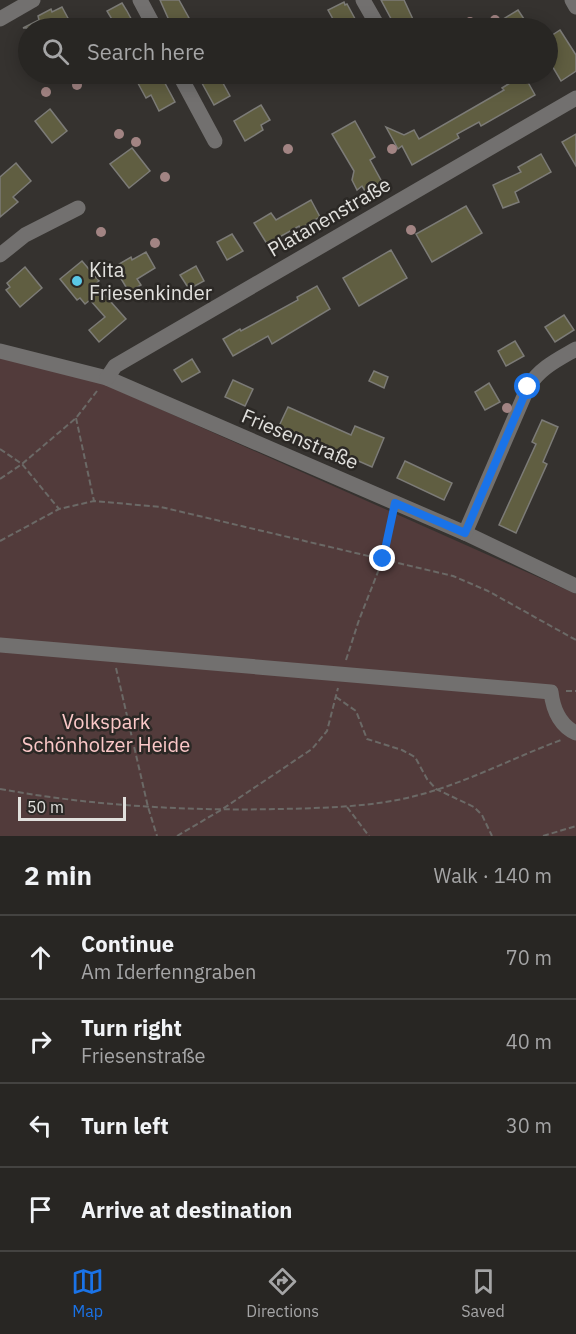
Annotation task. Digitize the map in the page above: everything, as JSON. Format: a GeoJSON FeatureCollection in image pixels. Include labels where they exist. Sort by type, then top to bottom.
{"type":"FeatureCollection","features":[{"type":"Feature","properties":{"kind":"street"},"geometry":{"type":"LineString","coordinates":[[0,19],[33,0]]}},
{"type":"Feature","properties":{"kind":"street"},"geometry":{"type":"LineString","coordinates":[[140,0],[150,18]]}},
{"type":"Feature","properties":{"kind":"street"},"geometry":{"type":"LineString","coordinates":[[363,0],[373,18]]}},
{"type":"Feature","properties":{"kind":"street"},"geometry":{"type":"LineString","coordinates":[[572,0],[576,7]]}},
{"type":"Feature","properties":{"kind":"street"},"geometry":{"type":"LineString","coordinates":[[184,84],[215,141]]}},
{"type":"Feature","properties":{"kind":"street","name":"Platanenstraße"},"geometry":{"type":"LineString","coordinates":[[107,378],[115,366],[576,98]]}},
{"type":"Feature","properties":{"kind":"street"},"geometry":{"type":"LineString","coordinates":[[0,255],[25,235],[78,208]]}},
{"type":"Feature","properties":{"kind":"street"},"geometry":{"type":"LineString","coordinates":[[465,533],[528,387],[547,365],[576,349]]}},
{"type":"Feature","properties":{"kind":"street","name":"Friesenstraße"},"geometry":{"type":"LineString","coordinates":[[0,351],[107,378],[465,533],[576,586]]}},
{"type":"Feature","properties":{"kind":"street"},"geometry":{"type":"LineString","coordinates":[[0,645],[551,692],[553,708],[562,723],[574,733]]}},
{"type":"Feature","properties":{"kind":"path"},"geometry":{"type":"LineString","coordinates":[[0,479],[22,464],[76,418],[107,378]]}},
{"type":"Feature","properties":{"kind":"path"},"geometry":{"type":"LineString","coordinates":[[76,418],[94,501]]}},
{"type":"Feature","properties":{"kind":"path"},"geometry":{"type":"LineString","coordinates":[[0,449],[22,464],[59,509]]}},
{"type":"Feature","properties":{"kind":"path"},"geometry":{"type":"LineString","coordinates":[[1,539],[59,509],[94,501],[161,507],[453,576],[488,591],[576,640]]}},
{"type":"Feature","properties":{"kind":"path"},"geometry":{"type":"LineString","coordinates":[[177,836],[221,810],[312,749],[327,731],[359,620],[383,559],[395,503]]}},
{"type":"Feature","properties":{"kind":"path"},"geometry":{"type":"LineString","coordinates":[[113,654],[148,807],[157,836]]}},
{"type":"Feature","properties":{"kind":"path"},"geometry":{"type":"LineString","coordinates":[[336,697],[356,711],[367,739],[402,750],[415,757],[427,779],[436,789],[474,807],[482,815],[492,836]]}},
{"type":"Feature","properties":{"kind":"path"},"geometry":{"type":"LineString","coordinates":[[0,789],[46,797],[148,807],[221,810],[379,804],[436,789],[567,738],[574,733]]}},
{"type":"Feature","properties":{"kind":"path"},"geometry":{"type":"LineString","coordinates":[[347,807],[369,836]]}},
{"type":"Feature","properties":{"kind":"path"},"geometry":{"type":"LineString","coordinates":[[543,836],[576,826]]}},
{"type":"Feature","properties":{"kind":"green space","name":"Volkspark Schönholzer Heide"},"geometry":{"type":"Polygon","coordinates":[[[0,356],[95,380],[576,594],[576,836],[0,836],[0,356]]]}},
{"type":"Feature","properties":{"kind":"building"},"geometry":{"type":"Polygon","coordinates":[[[160,0],[179,0],[189,18],[168,18],[160,0]]]}},
{"type":"Feature","properties":{"kind":"building"},"geometry":{"type":"Polygon","coordinates":[[[381,0],[404,0],[412,18],[391,18],[381,0]]]}},
{"type":"Feature","properties":{"kind":"building"},"geometry":{"type":"Polygon","coordinates":[[[344,2],[355,18],[332,18],[328,10],[344,2]]]}},
{"type":"Feature","properties":{"kind":"building"},"geometry":{"type":"Polygon","coordinates":[[[122,3],[131,18],[111,18],[107,11],[122,3]]]}},
{"type":"Feature","properties":{"kind":"building"},"geometry":{"type":"Polygon","coordinates":[[[62,7],[68,18],[38,18],[38,16],[51,9],[52,12],[62,7]]]}},
{"type":"Feature","properties":{"kind":"building"},"geometry":{"type":"Polygon","coordinates":[[[518,10],[523,18],[505,18],[518,10]]]}},
{"type":"Feature","properties":{"kind":"building"},"geometry":{"type":"Polygon","coordinates":[[[560,30],[576,55],[576,71],[561,81],[558,76],[558,31],[560,30]]]}},
{"type":"Feature","properties":{"kind":"building"},"geometry":{"type":"Polygon","coordinates":[[[138,84],[165,84],[175,102],[159,111],[151,95],[146,98],[138,84]]]}},
{"type":"Feature","properties":{"kind":"building"},"geometry":{"type":"Polygon","coordinates":[[[202,84],[223,84],[230,96],[214,105],[202,84]]]}},
{"type":"Feature","properties":{"kind":"building"},"geometry":{"type":"Polygon","coordinates":[[[508,84],[529,84],[535,95],[481,126],[479,122],[457,134],[459,138],[412,165],[402,146],[398,149],[386,127],[404,135],[414,130],[419,139],[504,90],[502,88],[508,84]]]}},
{"type":"Feature","properties":{"kind":"building"},"geometry":{"type":"Polygon","coordinates":[[[261,105],[270,120],[261,125],[263,130],[245,141],[234,121],[261,105]]]}},
{"type":"Feature","properties":{"kind":"building"},"geometry":{"type":"Polygon","coordinates":[[[50,109],[67,131],[52,143],[35,121],[50,109]]]}},
{"type":"Feature","properties":{"kind":"building"},"geometry":{"type":"Polygon","coordinates":[[[355,121],[375,157],[370,160],[382,182],[365,191],[362,186],[357,190],[352,180],[354,171],[332,134],[355,121]]]}},
{"type":"Feature","properties":{"kind":"building"},"geometry":{"type":"Polygon","coordinates":[[[576,134],[576,166],[562,142],[576,134]]]}},
{"type":"Feature","properties":{"kind":"building"},"geometry":{"type":"Polygon","coordinates":[[[132,148],[150,171],[129,188],[110,164],[132,148]]]}},
{"type":"Feature","properties":{"kind":"building"},"geometry":{"type":"Polygon","coordinates":[[[541,154],[551,172],[515,192],[519,202],[503,208],[493,185],[521,172],[518,167],[541,154]]]}},
{"type":"Feature","properties":{"kind":"building"},"geometry":{"type":"Polygon","coordinates":[[[16,163],[31,181],[13,197],[18,202],[0,217],[0,177],[16,163]]]}},
{"type":"Feature","properties":{"kind":"building"},"geometry":{"type":"Polygon","coordinates":[[[311,200],[320,217],[267,244],[254,223],[271,213],[276,220],[311,200]]]}},
{"type":"Feature","properties":{"kind":"building"},"geometry":{"type":"Polygon","coordinates":[[[466,206],[482,233],[432,262],[416,234],[466,206]]]}},
{"type":"Feature","properties":{"kind":"building"},"geometry":{"type":"Polygon","coordinates":[[[232,234],[243,251],[227,260],[217,242],[232,234]]]}},
{"type":"Feature","properties":{"kind":"building"},"geometry":{"type":"Polygon","coordinates":[[[391,250],[407,278],[359,306],[343,278],[391,250]]]}},
{"type":"Feature","properties":{"kind":"building"},"geometry":{"type":"Polygon","coordinates":[[[146,252],[155,268],[137,279],[141,285],[129,292],[114,267],[131,257],[132,260],[146,252]]]}},
{"type":"Feature","properties":{"kind":"building"},"geometry":{"type":"Polygon","coordinates":[[[82,261],[99,281],[95,284],[126,319],[99,342],[89,330],[105,317],[90,300],[85,304],[80,298],[77,300],[60,279],[82,261]]]}},
{"type":"Feature","properties":{"kind":"building"},"geometry":{"type":"Polygon","coordinates":[[[196,266],[204,281],[189,289],[180,275],[196,266]]]}},
{"type":"Feature","properties":{"kind":"building"},"geometry":{"type":"Polygon","coordinates":[[[25,267],[42,288],[20,307],[6,290],[10,287],[7,283],[25,267]]]}},
{"type":"Feature","properties":{"kind":"building"},"geometry":{"type":"Polygon","coordinates":[[[317,286],[330,309],[272,344],[268,336],[233,356],[223,339],[298,300],[297,297],[317,286]]]}},
{"type":"Feature","properties":{"kind":"building"},"geometry":{"type":"Polygon","coordinates":[[[564,315],[574,330],[555,342],[545,327],[564,315]]]}},
{"type":"Feature","properties":{"kind":"building"},"geometry":{"type":"Polygon","coordinates":[[[515,341],[524,356],[506,366],[498,351],[515,341]]]}},
{"type":"Feature","properties":{"kind":"building"},"geometry":{"type":"Polygon","coordinates":[[[192,359],[200,372],[182,382],[174,370],[192,359]]]}},
{"type":"Feature","properties":{"kind":"building"},"geometry":{"type":"Polygon","coordinates":[[[374,371],[388,377],[384,388],[369,381],[374,371]]]}},
{"type":"Feature","properties":{"kind":"building"},"geometry":{"type":"Polygon","coordinates":[[[233,380],[253,389],[245,406],[225,397],[233,380]]]}},
{"type":"Feature","properties":{"kind":"building"},"geometry":{"type":"Polygon","coordinates":[[[489,383],[500,402],[485,410],[475,392],[489,383]]]}},
{"type":"Feature","properties":{"kind":"building"},"geometry":{"type":"Polygon","coordinates":[[[288,407],[351,435],[355,426],[384,438],[372,467],[279,426],[288,407]]]}},
{"type":"Feature","properties":{"kind":"building"},"geometry":{"type":"Polygon","coordinates":[[[542,420],[558,427],[543,462],[547,464],[516,533],[499,525],[536,444],[532,442],[542,420]]]}},
{"type":"Feature","properties":{"kind":"building"},"geometry":{"type":"Polygon","coordinates":[[[405,461],[452,483],[444,500],[397,478],[405,461]]]}},
{"type":"Feature","properties":{"kind":"place","name":"Kita Friesenkinder"},"geometry":{"type":"Point","coordinates":[77,281]}},
{"type":"Feature","properties":{"kind":"route"},"geometry":{"type":"LineString","coordinates":[[383,559],[395,503],[465,533],[528,387]]}}]}
